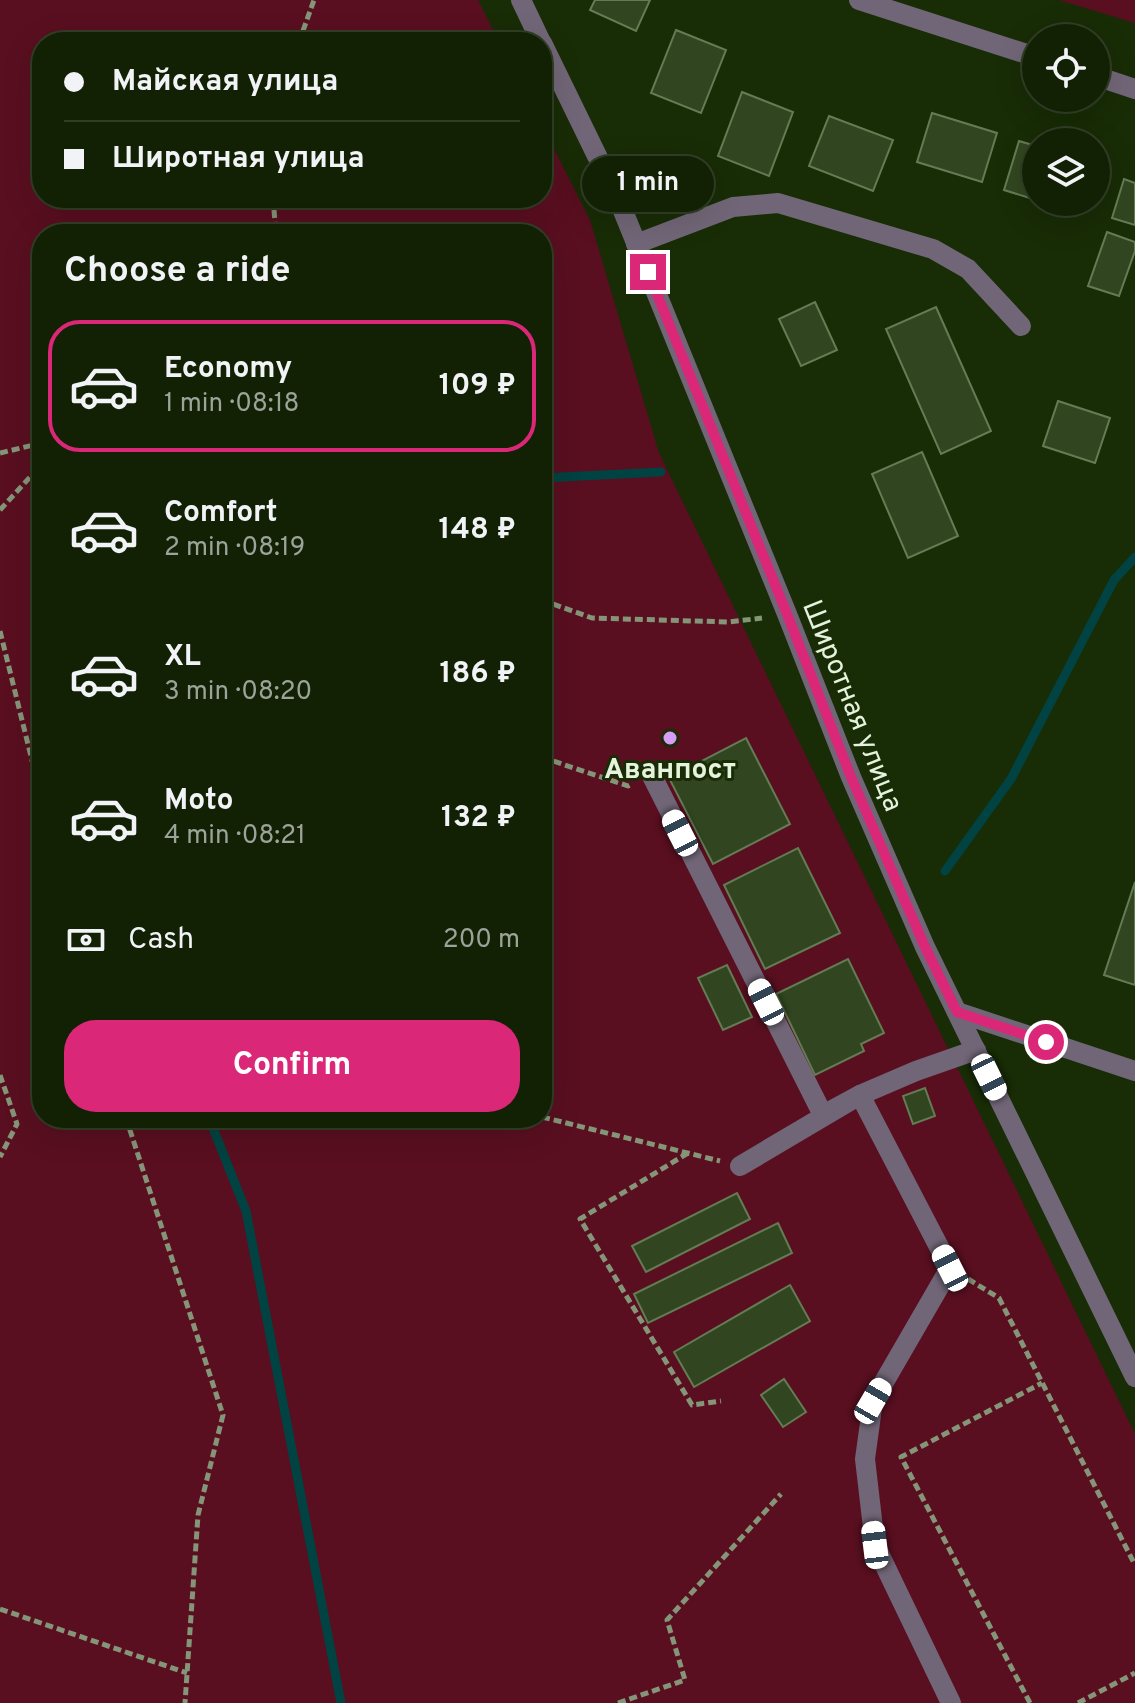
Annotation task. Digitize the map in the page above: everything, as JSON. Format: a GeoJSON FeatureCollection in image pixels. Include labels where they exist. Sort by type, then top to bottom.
{"type":"FeatureCollection","features":[{"type":"Feature","properties":{"kind":"street","name":"Широтная улица"},"geometry":{"type":"LineString","coordinates":[[521,0],[537,32]]}},
{"type":"Feature","properties":{"kind":"street"},"geometry":{"type":"LineString","coordinates":[[859,0],[1022,52]]}},
{"type":"Feature","properties":{"kind":"street","name":"Широтная улица"},"geometry":{"type":"LineString","coordinates":[[552,64],[619,201],[851,777],[925,947],[1135,1377]]}},
{"type":"Feature","properties":{"kind":"street"},"geometry":{"type":"LineString","coordinates":[[1110,81],[1135,89]]}},
{"type":"Feature","properties":{"kind":"street"},"geometry":{"type":"LineString","coordinates":[[636,244],[733,207],[778,203],[933,249],[968,269],[1021,326]]}},
{"type":"Feature","properties":{"kind":"street"},"geometry":{"type":"LineString","coordinates":[[652,776],[823,1115],[916,1071],[976,1050]]}},
{"type":"Feature","properties":{"kind":"street"},"geometry":{"type":"LineString","coordinates":[[957,1012],[1135,1071]]}},
{"type":"Feature","properties":{"kind":"street"},"geometry":{"type":"LineString","coordinates":[[740,1166],[860,1095]]}},
{"type":"Feature","properties":{"kind":"street"},"geometry":{"type":"LineString","coordinates":[[860,1095],[950,1268],[873,1401],[865,1459],[875,1545],[951,1703]]}},
{"type":"Feature","properties":{"kind":"path"},"geometry":{"type":"LineString","coordinates":[[303,32],[314,0]]}},
{"type":"Feature","properties":{"kind":"path"},"geometry":{"type":"LineString","coordinates":[[0,453],[32,445]]}},
{"type":"Feature","properties":{"kind":"path"},"geometry":{"type":"LineString","coordinates":[[0,510],[32,475]]}},
{"type":"Feature","properties":{"kind":"path"},"geometry":{"type":"LineString","coordinates":[[552,604],[592,618],[729,622],[787,614]]}},
{"type":"Feature","properties":{"kind":"path"},"geometry":{"type":"LineString","coordinates":[[0,631],[32,761]]}},
{"type":"Feature","properties":{"kind":"path"},"geometry":{"type":"LineString","coordinates":[[552,761],[628,786],[652,776]]}},
{"type":"Feature","properties":{"kind":"path"},"geometry":{"type":"LineString","coordinates":[[0,1075],[17,1124],[0,1157]]}},
{"type":"Feature","properties":{"kind":"path"},"geometry":{"type":"LineString","coordinates":[[552,1119],[740,1166]]}},
{"type":"Feature","properties":{"kind":"path"},"geometry":{"type":"LineString","coordinates":[[129,1128],[223,1415],[198,1515],[185,1703]]}},
{"type":"Feature","properties":{"kind":"path"},"geometry":{"type":"LineString","coordinates":[[688,1153],[580,1219],[692,1405],[721,1401]]}},
{"type":"Feature","properties":{"kind":"path"},"geometry":{"type":"LineString","coordinates":[[950,1268],[999,1298],[1135,1565]]}},
{"type":"Feature","properties":{"kind":"path"},"geometry":{"type":"LineString","coordinates":[[1030,1703],[901,1457],[1042,1383]]}},
{"type":"Feature","properties":{"kind":"path"},"geometry":{"type":"LineString","coordinates":[[618,1703],[685,1680],[667,1620],[781,1494]]}},
{"type":"Feature","properties":{"kind":"path"},"geometry":{"type":"LineString","coordinates":[[0,1609],[187,1673]]}},
{"type":"Feature","properties":{"kind":"path"},"geometry":{"type":"LineString","coordinates":[[1078,1703],[1135,1673]]}},
{"type":"Feature","properties":{"kind":"shaded area","name":"Аванпост"},"geometry":{"type":"Polygon","coordinates":[[[0,0],[478,0],[494,32],[32,32],[32,208],[552,208],[552,145],[590,220],[659,453],[1135,1434],[1135,1703],[0,1703],[0,0]]]}},
{"type":"Feature","properties":{"kind":"shaded area"},"geometry":{"type":"Polygon","coordinates":[[[1059,0],[1135,0],[1135,23],[1059,0]]]}},
{"type":"Feature","properties":{"kind":"building"},"geometry":{"type":"Polygon","coordinates":[[[595,0],[650,0],[636,31],[590,10],[595,0]]]}},
{"type":"Feature","properties":{"kind":"building"},"geometry":{"type":"Polygon","coordinates":[[[676,30],[726,50],[701,113],[651,93],[676,30]]]}},
{"type":"Feature","properties":{"kind":"building"},"geometry":{"type":"Polygon","coordinates":[[[742,92],[793,112],[769,176],[718,156],[742,92]]]}},
{"type":"Feature","properties":{"kind":"building"},"geometry":{"type":"Polygon","coordinates":[[[932,113],[997,133],[982,182],[917,162],[932,113]]]}},
{"type":"Feature","properties":{"kind":"building"},"geometry":{"type":"Polygon","coordinates":[[[829,116],[893,140],[873,191],[809,166],[829,116]]]}},
{"type":"Feature","properties":{"kind":"building"},"geometry":{"type":"Polygon","coordinates":[[[1019,141],[1022,142],[1022,196],[1004,190],[1019,141]]]}},
{"type":"Feature","properties":{"kind":"building"},"geometry":{"type":"Polygon","coordinates":[[[1124,179],[1135,183],[1135,225],[1112,218],[1124,179]]]}},
{"type":"Feature","properties":{"kind":"building"},"geometry":{"type":"Polygon","coordinates":[[[1107,232],[1135,242],[1135,251],[1119,296],[1088,286],[1107,232]]]}},
{"type":"Feature","properties":{"kind":"building"},"geometry":{"type":"Polygon","coordinates":[[[815,302],[837,350],[801,366],[779,319],[815,302]]]}},
{"type":"Feature","properties":{"kind":"building"},"geometry":{"type":"Polygon","coordinates":[[[936,307],[991,431],[941,454],[886,329],[936,307]]]}},
{"type":"Feature","properties":{"kind":"building"},"geometry":{"type":"Polygon","coordinates":[[[1058,401],[1110,418],[1095,463],[1043,446],[1058,401]]]}},
{"type":"Feature","properties":{"kind":"building"},"geometry":{"type":"Polygon","coordinates":[[[922,452],[958,536],[908,558],[872,474],[922,452]]]}},
{"type":"Feature","properties":{"kind":"building"},"geometry":{"type":"Polygon","coordinates":[[[746,738],[790,824],[713,864],[669,778],[746,738]]]}},
{"type":"Feature","properties":{"kind":"building"},"geometry":{"type":"Polygon","coordinates":[[[798,848],[840,933],[765,969],[724,885],[798,848]]]}},
{"type":"Feature","properties":{"kind":"building"},"geometry":{"type":"Polygon","coordinates":[[[1135,882],[1135,985],[1104,975],[1135,882]]]}},
{"type":"Feature","properties":{"kind":"building"},"geometry":{"type":"Polygon","coordinates":[[[848,959],[884,1033],[861,1044],[864,1051],[815,1075],[776,994],[848,959]]]}},
{"type":"Feature","properties":{"kind":"building"},"geometry":{"type":"Polygon","coordinates":[[[727,965],[752,1017],[723,1030],[698,978],[727,965]]]}},
{"type":"Feature","properties":{"kind":"building"},"geometry":{"type":"Polygon","coordinates":[[[925,1088],[935,1116],[913,1124],[903,1096],[925,1088]]]}},
{"type":"Feature","properties":{"kind":"building"},"geometry":{"type":"Polygon","coordinates":[[[737,1193],[750,1219],[646,1272],[632,1246],[737,1193]]]}},
{"type":"Feature","properties":{"kind":"building"},"geometry":{"type":"Polygon","coordinates":[[[778,1223],[792,1253],[648,1323],[634,1294],[778,1223]]]}},
{"type":"Feature","properties":{"kind":"building"},"geometry":{"type":"Polygon","coordinates":[[[790,1285],[810,1321],[694,1387],[674,1352],[790,1285]]]}},
{"type":"Feature","properties":{"kind":"building"},"geometry":{"type":"Polygon","coordinates":[[[784,1379],[806,1412],[783,1427],[761,1395],[784,1379]]]}},
{"type":"Feature","properties":{"kind":"waterway"},"geometry":{"type":"LineString","coordinates":[[552,477],[661,472]]}},
{"type":"Feature","properties":{"kind":"waterway"},"geometry":{"type":"LineString","coordinates":[[945,871],[1011,779],[1114,580],[1135,557]]}},
{"type":"Feature","properties":{"kind":"waterway"},"geometry":{"type":"LineString","coordinates":[[213,1128],[246,1211],[341,1703]]}},
{"type":"Feature","properties":{"kind":"place","name":"Аванпост"},"geometry":{"type":"Point","coordinates":[670,738]}},
{"type":"Feature","properties":{"kind":"route"},"geometry":{"type":"LineString","coordinates":[[648,272],[851,777],[925,947],[957,1012],[1046,1042]]}}]}
